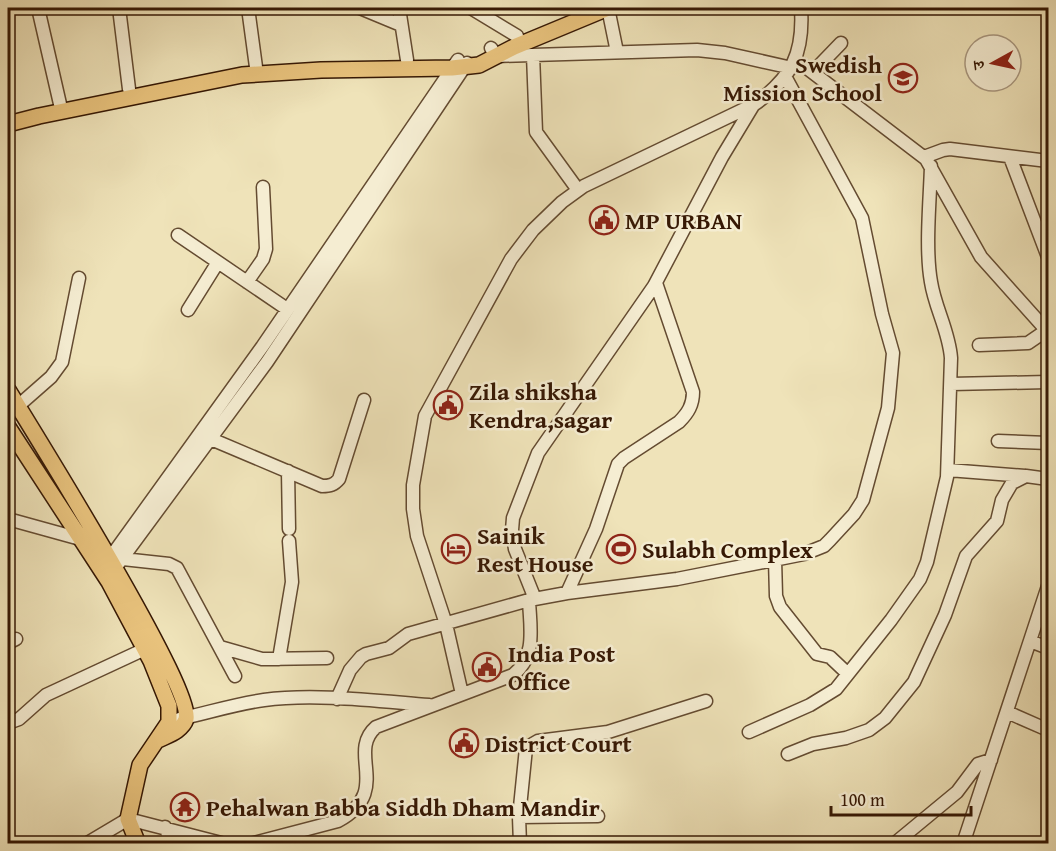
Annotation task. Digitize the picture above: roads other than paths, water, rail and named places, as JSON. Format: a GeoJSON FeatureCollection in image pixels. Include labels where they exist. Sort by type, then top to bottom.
{"type":"FeatureCollection","features":[{"type":"Feature","properties":{"kind":"main road"},"geometry":{"type":"LineString","coordinates":[[493,52],[517,36],[585,8]]}},
{"type":"Feature","properties":{"kind":"main road"},"geometry":{"type":"LineString","coordinates":[[8,124],[51,113],[242,75],[461,63],[608,8]]}},
{"type":"Feature","properties":{"kind":"main road"},"geometry":{"type":"LineString","coordinates":[[8,118],[60,104],[235,68],[349,60],[461,63]]}},
{"type":"Feature","properties":{"kind":"main road"},"geometry":{"type":"LineString","coordinates":[[8,390],[71,491],[89,538]]}},
{"type":"Feature","properties":{"kind":"main road"},"geometry":{"type":"LineString","coordinates":[[8,427],[111,567],[171,671],[186,705],[186,718],[180,729],[156,742]]}},
{"type":"Feature","properties":{"kind":"main road"},"geometry":{"type":"LineString","coordinates":[[111,567],[169,706],[169,722],[140,765],[133,835]]}},
{"type":"Feature","properties":{"kind":"street"},"geometry":{"type":"LineString","coordinates":[[38,8],[60,104]]}},
{"type":"Feature","properties":{"kind":"street"},"geometry":{"type":"LineString","coordinates":[[119,8],[129,89]]}},
{"type":"Feature","properties":{"kind":"street"},"geometry":{"type":"LineString","coordinates":[[248,8],[256,67]]}},
{"type":"Feature","properties":{"kind":"street"},"geometry":{"type":"LineString","coordinates":[[360,8],[401,25]]}},
{"type":"Feature","properties":{"kind":"street"},"geometry":{"type":"LineString","coordinates":[[399,8],[407,60]]}},
{"type":"Feature","properties":{"kind":"street"},"geometry":{"type":"LineString","coordinates":[[471,8],[517,36]]}},
{"type":"Feature","properties":{"kind":"street"},"geometry":{"type":"LineString","coordinates":[[608,8],[617,52]]}},
{"type":"Feature","properties":{"kind":"street"},"geometry":{"type":"LineString","coordinates":[[250,843],[338,821],[351,814],[360,805],[366,791],[366,742],[369,733],[384,723],[513,675],[522,668],[531,647],[532,599],[515,549],[513,518],[542,445],[656,284],[725,151],[755,104],[791,68],[801,29],[801,8]]}},
{"type":"Feature","properties":{"kind":"street"},"geometry":{"type":"LineString","coordinates":[[813,72],[841,43]]}},
{"type":"Feature","properties":{"kind":"street"},"geometry":{"type":"LineString","coordinates":[[493,52],[532,55],[712,51],[813,72],[927,161],[981,257],[1048,331],[1028,343],[979,345]]}},
{"type":"Feature","properties":{"kind":"street"},"geometry":{"type":"LineString","coordinates":[[532,55],[536,132],[578,190]]}},
{"type":"Feature","properties":{"kind":"street"},"geometry":{"type":"LineString","coordinates":[[111,567],[287,309],[461,63]]}},
{"type":"Feature","properties":{"kind":"street"},"geometry":{"type":"LineString","coordinates":[[111,567],[211,439],[272,355],[461,63]]}},
{"type":"Feature","properties":{"kind":"street"},"geometry":{"type":"LineString","coordinates":[[337,699],[350,670],[361,657],[389,648],[408,634],[532,599],[677,579],[804,554],[824,546],[859,507],[888,408],[893,358],[862,218],[791,68]]}},
{"type":"Feature","properties":{"kind":"street"},"geometry":{"type":"LineString","coordinates":[[462,694],[446,624],[417,536],[413,509],[413,485],[426,416],[511,259],[533,230],[562,202],[578,190],[755,104]]}},
{"type":"Feature","properties":{"kind":"street"},"geometry":{"type":"LineString","coordinates":[[927,161],[946,149],[1048,161]]}},
{"type":"Feature","properties":{"kind":"street"},"geometry":{"type":"LineString","coordinates":[[1010,157],[1048,257]]}},
{"type":"Feature","properties":{"kind":"street"},"geometry":{"type":"LineString","coordinates":[[749,732],[818,701],[836,688],[891,620],[920,579],[927,561],[948,470],[951,384],[950,349],[933,293],[929,268],[927,161]]}},
{"type":"Feature","properties":{"kind":"street"},"geometry":{"type":"LineString","coordinates":[[248,282],[263,259],[266,249],[263,187]]}},
{"type":"Feature","properties":{"kind":"street"},"geometry":{"type":"LineString","coordinates":[[178,235],[287,309]]}},
{"type":"Feature","properties":{"kind":"street"},"geometry":{"type":"LineString","coordinates":[[188,310],[218,262]]}},
{"type":"Feature","properties":{"kind":"street"},"geometry":{"type":"LineString","coordinates":[[18,406],[51,377],[62,362],[79,278]]}},
{"type":"Feature","properties":{"kind":"street"},"geometry":{"type":"LineString","coordinates":[[567,593],[597,529],[618,464],[679,422],[690,408],[693,392],[656,284]]}},
{"type":"Feature","properties":{"kind":"street"},"geometry":{"type":"LineString","coordinates":[[951,384],[1048,381]]}},
{"type":"Feature","properties":{"kind":"street"},"geometry":{"type":"LineString","coordinates":[[211,439],[322,486],[335,484],[339,479],[364,400]]}},
{"type":"Feature","properties":{"kind":"street"},"geometry":{"type":"LineString","coordinates":[[998,441],[1048,443]]}},
{"type":"Feature","properties":{"kind":"street"},"geometry":{"type":"LineString","coordinates":[[948,470],[1048,479]]}},
{"type":"Feature","properties":{"kind":"street"},"geometry":{"type":"LineString","coordinates":[[279,659],[292,582],[288,471]]}},
{"type":"Feature","properties":{"kind":"street"},"geometry":{"type":"LineString","coordinates":[[788,754],[813,744],[846,738],[869,730],[885,718],[914,682],[945,615],[966,556],[997,521],[1002,500],[1012,483],[1026,476]]}},
{"type":"Feature","properties":{"kind":"street"},"geometry":{"type":"LineString","coordinates":[[8,519],[89,538]]}},
{"type":"Feature","properties":{"kind":"street"},"geometry":{"type":"LineString","coordinates":[[775,560],[776,596],[780,607],[817,654],[830,657],[848,674]]}},
{"type":"Feature","properties":{"kind":"street"},"geometry":{"type":"LineString","coordinates":[[111,567],[174,565],[235,676]]}},
{"type":"Feature","properties":{"kind":"street"},"geometry":{"type":"LineString","coordinates":[[963,843],[1048,586]]}},
{"type":"Feature","properties":{"kind":"street"},"geometry":{"type":"LineString","coordinates":[[1030,641],[1048,648]]}},
{"type":"Feature","properties":{"kind":"street"},"geometry":{"type":"LineString","coordinates":[[220,647],[256,658],[327,658]]}},
{"type":"Feature","properties":{"kind":"street"},"geometry":{"type":"LineString","coordinates":[[8,723],[19,719],[46,694],[145,649]]}},
{"type":"Feature","properties":{"kind":"street"},"geometry":{"type":"LineString","coordinates":[[169,722],[263,700],[337,699],[433,705]]}},
{"type":"Feature","properties":{"kind":"street"},"geometry":{"type":"LineString","coordinates":[[520,843],[519,817],[526,748],[538,741],[608,732],[706,701]]}},
{"type":"Feature","properties":{"kind":"street"},"geometry":{"type":"LineString","coordinates":[[1007,712],[1048,730]]}},
{"type":"Feature","properties":{"kind":"street"},"geometry":{"type":"LineString","coordinates":[[894,843],[957,792],[978,764],[991,760]]}},
{"type":"Feature","properties":{"kind":"street"},"geometry":{"type":"LineString","coordinates":[[519,817],[598,816]]}},
{"type":"Feature","properties":{"kind":"street"},"geometry":{"type":"LineString","coordinates":[[165,827],[172,843]]}},
{"type":"Feature","properties":{"kind":"street"},"geometry":{"type":"LineString","coordinates":[[86,843],[165,827],[225,843]]}},
{"type":"Feature","properties":{"kind":"place","name":"Swedish Mission School"},"geometry":{"type":"Point","coordinates":[903,78]}},
{"type":"Feature","properties":{"kind":"place","name":"MP URBAN"},"geometry":{"type":"Point","coordinates":[604,220]}},
{"type":"Feature","properties":{"kind":"place","name":"Zila shiksha Kendra,sagar"},"geometry":{"type":"Point","coordinates":[448,405]}},
{"type":"Feature","properties":{"kind":"place","name":"Sainik Rest House"},"geometry":{"type":"Point","coordinates":[456,549]}},
{"type":"Feature","properties":{"kind":"place","name":"Sulabh Complex"},"geometry":{"type":"Point","coordinates":[621,549]}},
{"type":"Feature","properties":{"kind":"place","name":"India Post Office"},"geometry":{"type":"Point","coordinates":[487,667]}},
{"type":"Feature","properties":{"kind":"place","name":"District Court"},"geometry":{"type":"Point","coordinates":[464,743]}},
{"type":"Feature","properties":{"kind":"place","name":"Pehalwan Babba Siddh Dham Mandir"},"geometry":{"type":"Point","coordinates":[185,807]}}]}
